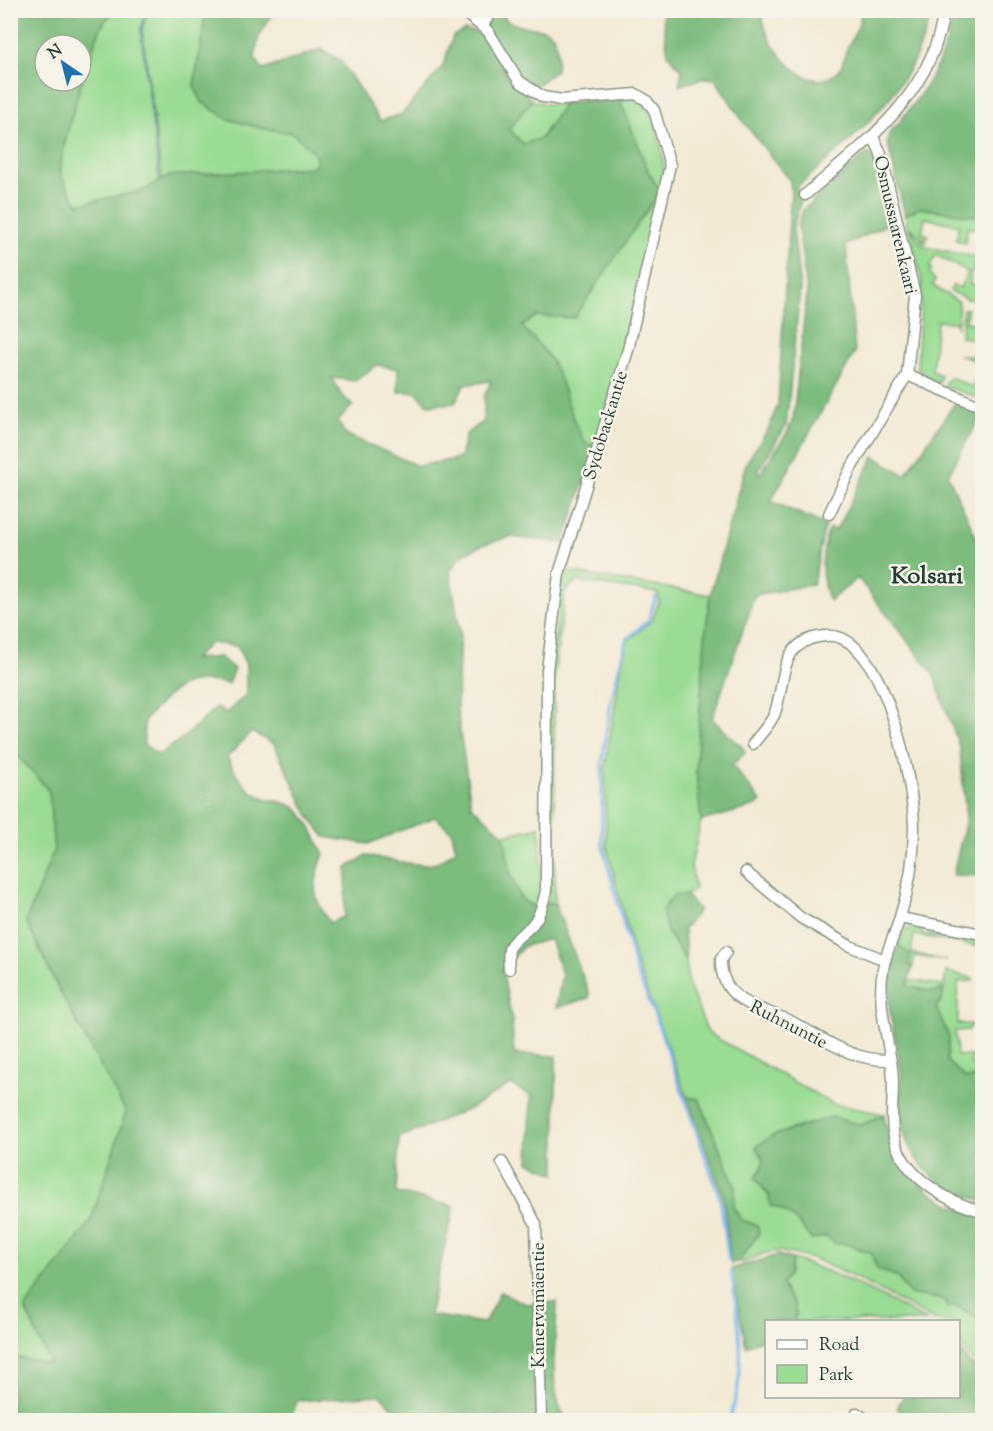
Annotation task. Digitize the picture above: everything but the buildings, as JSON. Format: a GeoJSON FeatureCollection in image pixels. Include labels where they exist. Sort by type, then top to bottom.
{"type":"FeatureCollection","features":[{"type":"Feature","properties":{"kind":"street","name":"Sydobackantie"},"geometry":{"type":"LineString","coordinates":[[462,10],[482,27],[519,81],[543,97],[561,100],[628,95],[642,97],[654,110],[670,165],[628,350],[559,574],[547,670],[546,891],[536,919],[511,941],[508,954],[509,969]]}},
{"type":"Feature","properties":{"kind":"street"},"geometry":{"type":"LineString","coordinates":[[482,27],[492,10]]}},
{"type":"Feature","properties":{"kind":"street"},"geometry":{"type":"LineString","coordinates":[[805,195],[894,117],[923,74],[942,29],[944,10]]}},
{"type":"Feature","properties":{"kind":"street","name":"Osmussaarenkaari"},"geometry":{"type":"LineString","coordinates":[[873,137],[880,152],[915,295],[912,348],[907,375]]}},
{"type":"Feature","properties":{"kind":"street"},"geometry":{"type":"LineString","coordinates":[[829,514],[850,470],[907,375],[982,407]]}},
{"type":"Feature","properties":{"kind":"street"},"geometry":{"type":"LineString","coordinates":[[753,744],[774,716],[794,650],[806,640],[816,637],[837,635],[851,643],[874,674],[891,711],[912,797],[914,829],[908,889],[885,960],[880,1010],[890,1060],[892,1124],[900,1153],[920,1178],[940,1194],[982,1211]]}},
{"type":"Feature","properties":{"kind":"street"},"geometry":{"type":"LineString","coordinates":[[746,872],[801,918],[850,946],[885,960]]}},
{"type":"Feature","properties":{"kind":"street"},"geometry":{"type":"LineString","coordinates":[[900,918],[982,934]]}},
{"type":"Feature","properties":{"kind":"street","name":"Ruhnuntie"},"geometry":{"type":"LineString","coordinates":[[726,952],[721,965],[725,980],[746,1004],[789,1021],[843,1052],[864,1059],[890,1060]]}},
{"type":"Feature","properties":{"kind":"street","name":"Kanervamäentie"},"geometry":{"type":"LineString","coordinates":[[502,1162],[536,1224],[541,1420]]}},
{"type":"Feature","properties":{"kind":"street"},"geometry":{"type":"LineString","coordinates":[[857,1413],[867,1420]]}},
{"type":"Feature","properties":{"kind":"green space"},"geometry":{"type":"Polygon","coordinates":[[[11,11],[117,11],[106,19],[93,47],[93,33],[33,33],[33,93],[79,93],[65,143],[61,173],[74,199],[79,204],[142,191],[169,176],[313,167],[317,162],[313,151],[293,133],[260,128],[227,119],[202,102],[194,86],[206,11],[274,11],[258,39],[255,58],[263,70],[321,49],[340,60],[380,121],[402,114],[443,66],[453,36],[465,30],[482,33],[509,79],[532,100],[509,129],[523,144],[541,138],[565,103],[619,97],[649,173],[660,191],[574,318],[537,316],[522,326],[551,360],[576,425],[586,444],[596,445],[564,543],[510,537],[482,545],[460,556],[450,572],[460,632],[457,710],[471,805],[504,835],[510,872],[520,897],[529,905],[537,906],[541,902],[555,904],[589,993],[589,998],[556,1008],[562,974],[550,939],[524,946],[502,970],[512,1020],[514,1054],[556,1056],[556,1174],[529,1162],[531,1096],[510,1084],[471,1108],[399,1138],[396,1193],[454,1206],[429,1315],[484,1323],[500,1292],[526,1304],[535,1303],[534,1376],[537,1420],[500,1417],[481,1420],[402,1420],[381,1395],[297,1401],[291,1420],[11,1420],[10,1356],[50,1364],[25,1308],[91,1221],[126,1112],[58,988],[26,921],[54,850],[49,791],[19,757],[11,758],[11,11]],[[377,365],[355,381],[332,378],[342,396],[353,405],[338,421],[345,434],[418,466],[460,458],[466,434],[484,421],[484,397],[491,381],[464,385],[455,403],[428,405],[416,392],[398,392],[398,369],[377,365]],[[210,643],[194,659],[220,657],[234,669],[228,684],[212,681],[189,683],[163,700],[144,721],[144,744],[158,755],[184,737],[216,707],[226,713],[246,695],[246,665],[237,646],[210,643]],[[252,732],[227,757],[248,789],[259,796],[294,807],[308,822],[324,854],[317,874],[315,890],[319,905],[330,923],[344,917],[347,868],[365,856],[421,865],[439,862],[456,850],[452,832],[435,817],[368,844],[325,837],[309,816],[274,744],[252,732]]]}},
{"type":"Feature","properties":{"kind":"green space"},"geometry":{"type":"Polygon","coordinates":[[[117,11],[146,11],[141,30],[160,181],[142,191],[79,204],[68,190],[61,172],[65,142],[78,93],[93,93],[93,48],[100,30],[111,15],[117,11]]]}},
{"type":"Feature","properties":{"kind":"green space"},"geometry":{"type":"Polygon","coordinates":[[[147,11],[206,11],[194,86],[202,102],[227,119],[260,128],[293,133],[313,151],[317,162],[313,167],[169,176],[162,180],[142,30],[147,11]]]}},
{"type":"Feature","properties":{"kind":"green space"},"geometry":{"type":"Polygon","coordinates":[[[494,11],[506,11],[505,19],[525,27],[543,29],[555,39],[556,70],[532,89],[519,78],[485,26],[494,11]]]}},
{"type":"Feature","properties":{"kind":"green space"},"geometry":{"type":"Polygon","coordinates":[[[662,11],[760,11],[771,41],[786,61],[802,75],[821,80],[830,77],[841,68],[847,48],[858,26],[861,11],[931,11],[923,40],[897,89],[860,131],[796,188],[802,197],[793,228],[800,289],[786,426],[758,470],[760,474],[787,433],[793,419],[807,292],[798,226],[803,210],[866,154],[873,155],[878,161],[894,221],[846,245],[855,352],[771,501],[825,525],[813,584],[755,595],[712,719],[743,748],[745,753],[732,765],[761,802],[756,806],[701,821],[696,770],[710,595],[746,463],[769,428],[778,404],[791,190],[790,181],[743,121],[715,79],[704,78],[679,86],[682,70],[668,55],[662,11]]]}},
{"type":"Feature","properties":{"kind":"green space"},"geometry":{"type":"Polygon","coordinates":[[[953,11],[982,11],[982,217],[919,208],[905,215],[887,141],[889,134],[922,92],[939,62],[950,29],[953,11]]]}},
{"type":"Feature","properties":{"kind":"green space"},"geometry":{"type":"Polygon","coordinates":[[[619,97],[633,97],[641,102],[654,122],[661,147],[664,181],[621,356],[596,445],[586,444],[576,425],[551,360],[521,327],[537,316],[574,318],[660,191],[649,173],[619,97]]]}},
{"type":"Feature","properties":{"kind":"green space"},"geometry":{"type":"Polygon","coordinates":[[[532,100],[546,104],[565,103],[541,138],[523,144],[509,129],[532,100]]]}},
{"type":"Feature","properties":{"kind":"green space"},"geometry":{"type":"Polygon","coordinates":[[[919,208],[982,217],[982,230],[968,227],[965,243],[956,240],[959,225],[925,218],[922,233],[928,235],[925,243],[917,233],[907,227],[905,215],[919,208]]]}},
{"type":"Feature","properties":{"kind":"green space"},"geometry":{"type":"Polygon","coordinates":[[[909,230],[926,247],[982,258],[982,266],[974,266],[974,272],[971,272],[970,285],[982,286],[982,300],[967,299],[950,291],[953,285],[960,288],[968,272],[936,255],[929,267],[932,269],[929,273],[935,280],[933,286],[959,302],[957,329],[956,322],[937,321],[932,371],[941,375],[939,383],[923,377],[917,367],[922,282],[909,230]]]}},
{"type":"Feature","properties":{"kind":"green space"},"geometry":{"type":"Polygon","coordinates":[[[963,309],[967,309],[966,322],[982,324],[982,339],[961,337],[963,309]]]}},
{"type":"Feature","properties":{"kind":"green space"},"geometry":{"type":"Polygon","coordinates":[[[982,347],[982,363],[959,355],[980,357],[982,347]]]}},
{"type":"Feature","properties":{"kind":"green space"},"geometry":{"type":"Polygon","coordinates":[[[982,363],[982,374],[976,388],[982,391],[982,399],[946,387],[945,383],[950,377],[972,387],[982,363]]]}},
{"type":"Feature","properties":{"kind":"green space"},"geometry":{"type":"Polygon","coordinates":[[[955,403],[982,414],[948,475],[982,550],[982,876],[953,875],[966,819],[960,749],[933,673],[858,578],[829,601],[822,573],[824,546],[829,528],[836,530],[874,456],[905,475],[955,403]]]}},
{"type":"Feature","properties":{"kind":"green space"},"geometry":{"type":"Polygon","coordinates":[[[563,571],[710,595],[696,770],[701,821],[691,865],[695,889],[686,895],[674,896],[667,932],[686,960],[688,983],[708,1033],[833,1104],[884,1114],[862,1125],[835,1121],[807,1124],[767,1140],[756,1147],[763,1159],[762,1168],[755,1178],[777,1207],[799,1221],[812,1240],[827,1237],[873,1253],[878,1269],[897,1277],[909,1294],[946,1300],[976,1317],[982,1310],[982,1366],[970,1358],[963,1348],[960,1339],[960,1320],[934,1320],[858,1279],[814,1259],[779,1251],[765,1253],[742,1263],[739,1261],[759,1233],[757,1225],[741,1220],[734,1208],[735,1186],[699,1099],[687,1097],[636,963],[606,844],[605,768],[621,666],[627,641],[652,620],[659,602],[658,593],[578,581],[565,591],[554,679],[555,904],[548,903],[548,693],[563,571]]]}},
{"type":"Feature","properties":{"kind":"green space"},"geometry":{"type":"Polygon","coordinates":[[[19,757],[49,791],[54,850],[26,921],[58,988],[126,1112],[91,1221],[25,1308],[50,1364],[11,1356],[10,758],[19,757]]]}},
{"type":"Feature","properties":{"kind":"green space"},"geometry":{"type":"Polygon","coordinates":[[[540,827],[542,888],[537,906],[528,903],[515,888],[504,835],[540,827]]]}},
{"type":"Feature","properties":{"kind":"green space"},"geometry":{"type":"Polygon","coordinates":[[[674,895],[686,895],[699,910],[684,929],[686,960],[667,932],[662,910],[674,895]]]}},
{"type":"Feature","properties":{"kind":"green space"},"geometry":{"type":"Polygon","coordinates":[[[906,928],[921,931],[923,934],[978,940],[982,942],[982,947],[914,935],[911,953],[947,961],[915,956],[913,966],[909,965],[911,955],[898,945],[906,928]]]}},
{"type":"Feature","properties":{"kind":"green space"},"geometry":{"type":"Polygon","coordinates":[[[898,945],[911,955],[909,965],[913,966],[907,986],[934,992],[944,989],[942,1000],[936,1007],[949,1037],[947,1061],[966,1079],[973,1077],[982,1087],[982,1200],[953,1190],[928,1172],[918,1161],[904,1134],[900,1112],[901,1072],[889,1004],[890,982],[898,945]]]}},
{"type":"Feature","properties":{"kind":"green space"},"geometry":{"type":"Polygon","coordinates":[[[946,972],[972,978],[974,981],[958,982],[958,1024],[971,1024],[969,1030],[955,1031],[957,1056],[973,1056],[970,1064],[974,1066],[978,1056],[980,1058],[982,1087],[972,1077],[966,1079],[947,1061],[949,1037],[936,1007],[942,1000],[943,990],[934,992],[906,986],[911,980],[944,986],[946,972]]]}},
{"type":"Feature","properties":{"kind":"green space"},"geometry":{"type":"Polygon","coordinates":[[[687,1097],[699,1099],[735,1186],[734,1208],[741,1220],[757,1225],[759,1233],[739,1261],[731,1264],[723,1197],[687,1097]]]}},
{"type":"Feature","properties":{"kind":"green space"},"geometry":{"type":"Polygon","coordinates":[[[884,1114],[896,1152],[917,1181],[946,1202],[982,1216],[982,1310],[976,1317],[959,1307],[947,1307],[945,1300],[909,1294],[897,1277],[877,1269],[872,1253],[840,1243],[835,1244],[826,1236],[812,1240],[788,1214],[770,1206],[769,1195],[755,1178],[762,1168],[763,1159],[756,1147],[772,1136],[831,1117],[862,1125],[884,1114]]]}},
{"type":"Feature","properties":{"kind":"green space"},"geometry":{"type":"Polygon","coordinates":[[[778,1255],[792,1259],[789,1274],[782,1284],[794,1306],[793,1320],[765,1320],[765,1338],[746,1346],[731,1269],[778,1255]]]}},
{"type":"Feature","properties":{"kind":"green space"},"geometry":{"type":"Polygon","coordinates":[[[792,1259],[844,1278],[925,1320],[794,1320],[797,1314],[782,1284],[789,1274],[792,1259]]]}},
{"type":"Feature","properties":{"kind":"green space"},"geometry":{"type":"Polygon","coordinates":[[[557,1302],[554,1378],[560,1407],[566,1420],[543,1420],[540,1303],[557,1302]]]}},
{"type":"Feature","properties":{"kind":"green space"},"geometry":{"type":"Polygon","coordinates":[[[960,1351],[970,1364],[982,1371],[982,1420],[908,1420],[897,1408],[902,1398],[960,1398],[960,1351]]]}},
{"type":"Feature","properties":{"kind":"water"},"geometry":{"type":"Polygon","coordinates":[[[146,10],[142,30],[160,181],[141,30],[146,10]]]}},
{"type":"Feature","properties":{"kind":"waterway"},"geometry":{"type":"LineString","coordinates":[[656,597],[648,621],[626,640],[611,701],[602,763],[602,843],[636,971],[656,1018],[720,1198],[729,1261]]}},
{"type":"Feature","properties":{"kind":"waterway"},"geometry":{"type":"LineString","coordinates":[[729,1420],[735,1402],[740,1365],[739,1328],[731,1271]]}},
{"type":"Feature","properties":{"kind":"district","name":"Kolsari"},"geometry":{"type":"Point","coordinates":[927,575]}}]}
